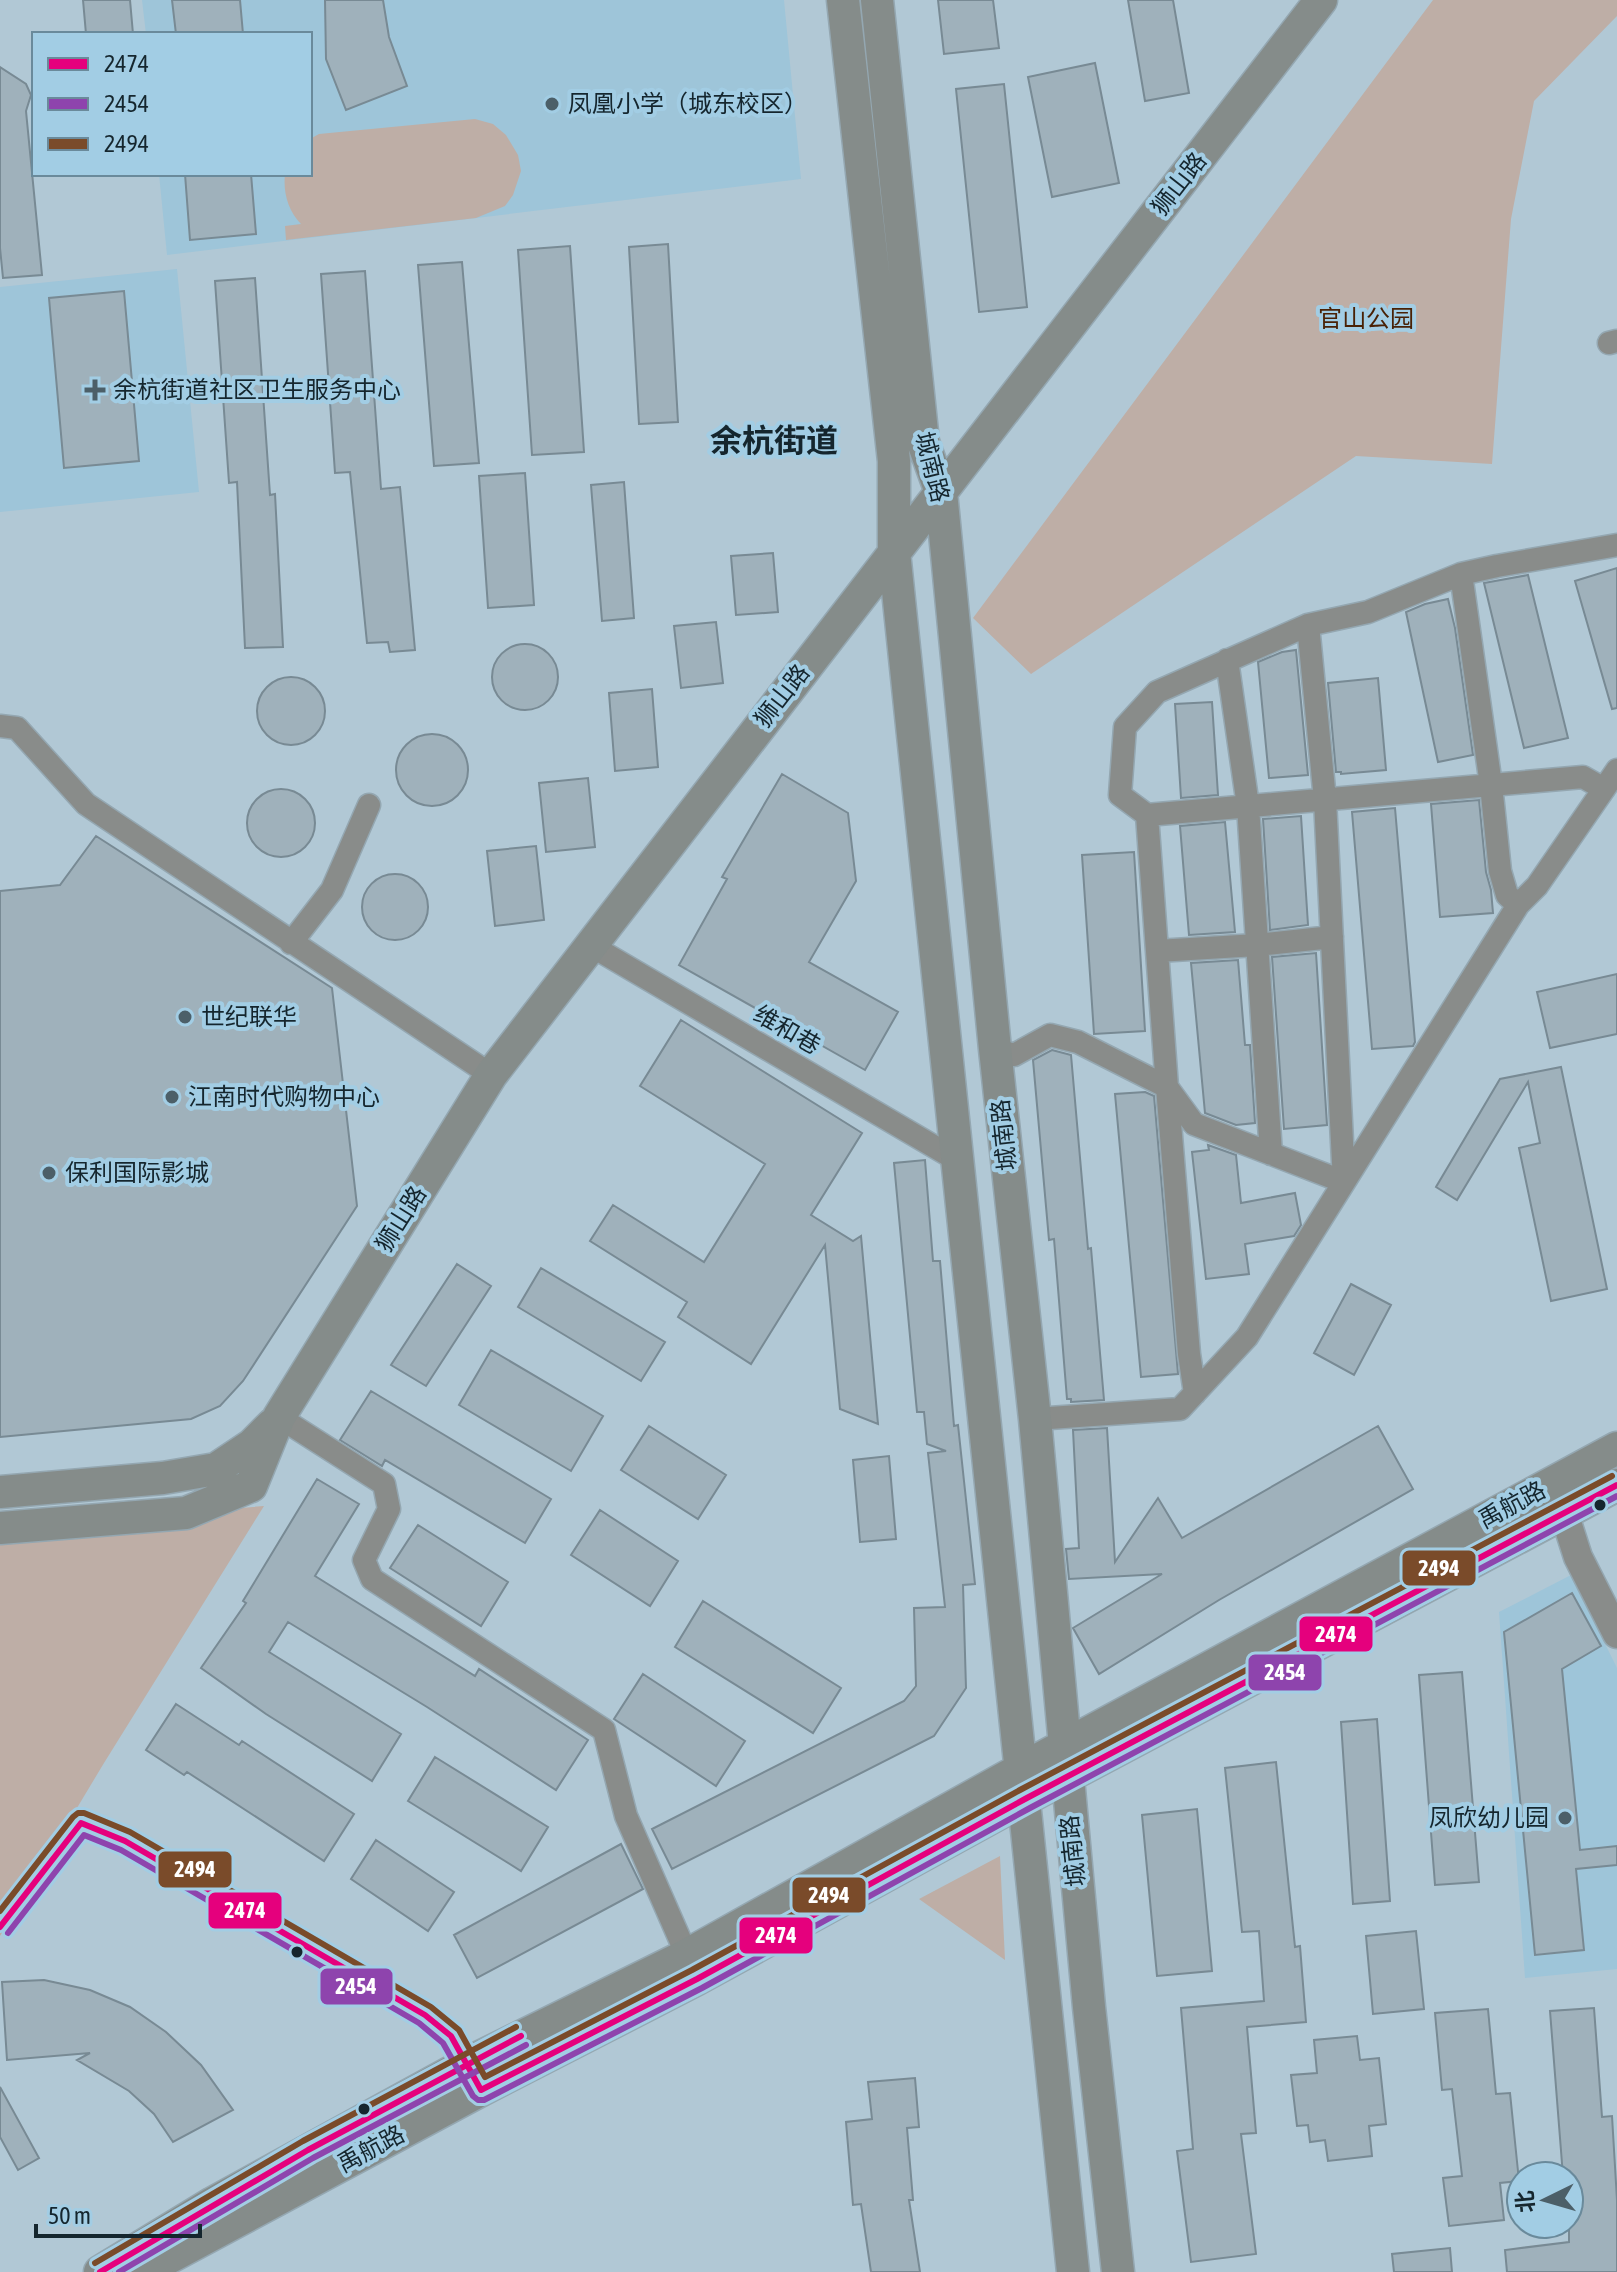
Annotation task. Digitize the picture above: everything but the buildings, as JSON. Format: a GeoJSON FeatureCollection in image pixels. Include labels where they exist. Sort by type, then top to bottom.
{"type":"FeatureCollection","features":[{"type":"Feature","properties":{"kind":"main road","name":"城南路"},"geometry":{"type":"LineString","coordinates":[[843,0],[894,461],[894,552],[1073,2272]]}},
{"type":"Feature","properties":{"kind":"main road","name":"城南路"},"geometry":{"type":"LineString","coordinates":[[877,0],[923,442],[941,492],[1118,2272]]}},
{"type":"Feature","properties":{"kind":"main road","name":"狮山路"},"geometry":{"type":"LineString","coordinates":[[0,1528],[186,1513],[251,1486],[279,1417],[491,1075],[1321,0]]}},
{"type":"Feature","properties":{"kind":"main road","name":"狮山路"},"geometry":{"type":"LineString","coordinates":[[0,1492],[163,1478],[216,1469],[252,1445],[279,1417]]}},
{"type":"Feature","properties":{"kind":"main road","name":"禹航路"},"geometry":{"type":"LineString","coordinates":[[1065,1762],[1617,1448]]}},
{"type":"Feature","properties":{"kind":"main road","name":"禹航路"},"geometry":{"type":"LineString","coordinates":[[142,2272],[481,2090],[692,1967],[1023,1784],[1617,1485]]}},
{"type":"Feature","properties":{"kind":"main road","name":"禹航路"},"geometry":{"type":"LineString","coordinates":[[100,2272],[213,2203],[466,2064],[692,1967]]}},
{"type":"Feature","properties":{"kind":"street"},"geometry":{"type":"LineString","coordinates":[[1035,1419],[1180,1409],[1247,1337],[1518,905],[1537,886],[1610,780],[1583,777],[1147,815],[1120,795],[1125,727],[1157,692],[1308,625],[1368,612],[1461,574],[1617,545]]}},
{"type":"Feature","properties":{"kind":"street"},"geometry":{"type":"LineString","coordinates":[[1461,574],[1500,871],[1507,895],[1518,905]]}},
{"type":"Feature","properties":{"kind":"street"},"geometry":{"type":"LineString","coordinates":[[1308,625],[1325,800],[1344,1182]]}},
{"type":"Feature","properties":{"kind":"street"},"geometry":{"type":"LineString","coordinates":[[1227,660],[1248,806],[1271,1154]]}},
{"type":"Feature","properties":{"kind":"street"},"geometry":{"type":"LineString","coordinates":[[0,726],[17,728],[86,804],[491,1075]]}},
{"type":"Feature","properties":{"kind":"street"},"geometry":{"type":"LineString","coordinates":[[291,943],[332,890],[369,805]]}},
{"type":"Feature","properties":{"kind":"street"},"geometry":{"type":"LineString","coordinates":[[1147,815],[1167,1087],[1195,1393]]}},
{"type":"Feature","properties":{"kind":"street"},"geometry":{"type":"LineString","coordinates":[[1157,951],[1332,937]]}},
{"type":"Feature","properties":{"kind":"street","name":"维和巷"},"geometry":{"type":"LineString","coordinates":[[590,945],[957,1160]]}},
{"type":"Feature","properties":{"kind":"street"},"geometry":{"type":"LineString","coordinates":[[995,1049],[1014,1055],[1050,1035],[1078,1042],[1167,1087],[1194,1124],[1344,1182]]}},
{"type":"Feature","properties":{"kind":"street"},"geometry":{"type":"LineString","coordinates":[[279,1417],[384,1484],[389,1509],[364,1560],[372,1579],[604,1730],[626,1816],[692,1967]]}},
{"type":"Feature","properties":{"kind":"street"},"geometry":{"type":"LineString","coordinates":[[1564,1513],[1578,1557],[1617,1634]]}},
{"type":"Feature","properties":{"kind":"shaded area","name":"凤凰小学（城东校区）"},"geometry":{"type":"Polygon","coordinates":[[[142,0],[784,0],[801,179],[167,255],[159,176],[312,176],[312,32],[146,32],[142,0]]]}},
{"type":"Feature","properties":{"kind":"shaded area","name":"余杭街道社区卫生服务中心"},"geometry":{"type":"Polygon","coordinates":[[[177,269],[199,492],[0,512],[0,287],[177,269]]]}},
{"type":"Feature","properties":{"kind":"shaded area","name":"凤欣幼儿园"},"geometry":{"type":"Polygon","coordinates":[[[1571,1575],[1617,1668],[1617,1969],[1525,1978],[1499,1612],[1571,1575]]]}},
{"type":"Feature","properties":{"kind":"green space","name":"官山公园"},"geometry":{"type":"Polygon","coordinates":[[[1433,0],[1617,0],[1617,16],[1534,101],[1511,219],[1492,464],[1356,456],[1031,674],[973,618],[1433,0]]]}},
{"type":"Feature","properties":{"kind":"green space"},"geometry":{"type":"Polygon","coordinates":[[[475,119],[493,124],[506,135],[518,155],[521,171],[513,195],[505,206],[476,218],[286,240],[285,226],[301,224],[287,201],[285,176],[312,176],[312,138],[319,134],[475,119]]]}},
{"type":"Feature","properties":{"kind":"green space"},"geometry":{"type":"Polygon","coordinates":[[[264,1506],[104,1763],[0,1936],[0,1529],[264,1506]]]}},
{"type":"Feature","properties":{"kind":"green space"},"geometry":{"type":"Polygon","coordinates":[[[1000,1856],[1005,1960],[919,1899],[1000,1856]]]}},
{"type":"Feature","properties":{"kind":"transit line","name":"2494"},"geometry":{"type":"LineString","coordinates":[[0,1911],[73,1817],[84,1813],[130,1832],[431,2007],[459,2030],[485,2077],[692,1970],[1020,1790],[1612,1476]]}},
{"type":"Feature","properties":{"kind":"transit line","name":"2474"},"geometry":{"type":"LineString","coordinates":[[0,1927],[81,1823],[125,1841],[425,2015],[451,2036],[481,2090],[697,1979],[1025,1799],[1617,1485]]}},
{"type":"Feature","properties":{"kind":"transit line","name":"2454"},"geometry":{"type":"LineString","coordinates":[[8,1933],[84,1835],[121,1850],[419,2023],[443,2043],[473,2096],[484,2100],[702,1988],[1030,1808],[1617,1496]]}},
{"type":"Feature","properties":{"kind":"transit line","name":"2494"},"geometry":{"type":"LineString","coordinates":[[95,2263],[303,2141],[516,2027]]}},
{"type":"Feature","properties":{"kind":"transit line","name":"2474"},"geometry":{"type":"LineString","coordinates":[[100,2272],[308,2150],[521,2036]]}},
{"type":"Feature","properties":{"kind":"transit line","name":"2454"},"geometry":{"type":"LineString","coordinates":[[119,2272],[313,2158],[526,2045]]}},
{"type":"Feature","properties":{"kind":"place","name":"凤凰小学（城东校区）"},"geometry":{"type":"Point","coordinates":[552,104]}},
{"type":"Feature","properties":{"kind":"place","name":"余杭街道社区卫生服务中心"},"geometry":{"type":"Point","coordinates":[95,390]}},
{"type":"Feature","properties":{"kind":"place","name":"世纪联华"},"geometry":{"type":"Point","coordinates":[185,1017]}},
{"type":"Feature","properties":{"kind":"place","name":"江南时代购物中心"},"geometry":{"type":"Point","coordinates":[172,1097]}},
{"type":"Feature","properties":{"kind":"place","name":"保利国际影城"},"geometry":{"type":"Point","coordinates":[49,1173]}},
{"type":"Feature","properties":{"kind":"place","name":"凤欣幼儿园"},"geometry":{"type":"Point","coordinates":[1565,1818]}},
{"type":"Feature","properties":{"kind":"district","name":"余杭街道"},"geometry":{"type":"Point","coordinates":[774,441]}}]}
